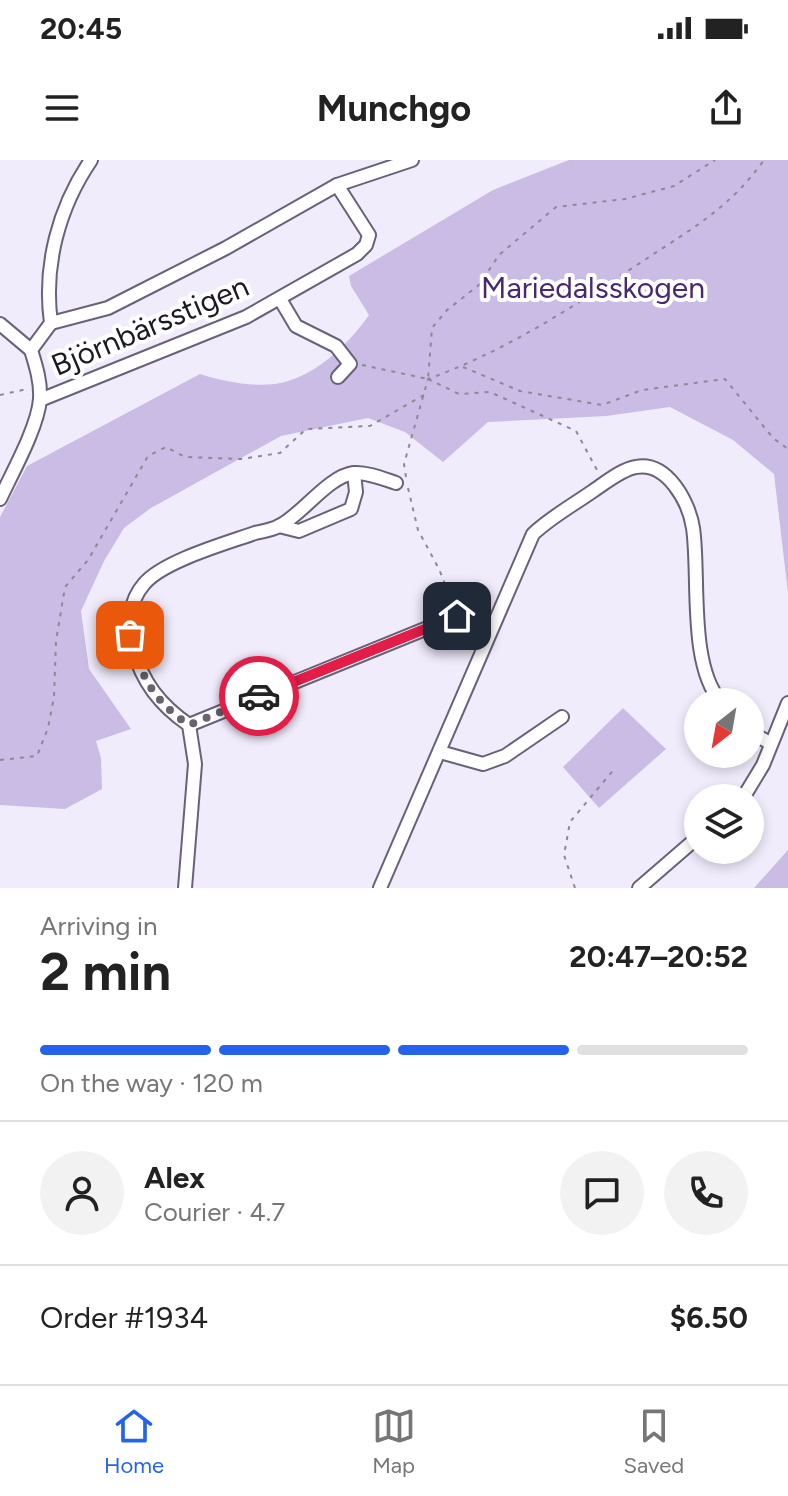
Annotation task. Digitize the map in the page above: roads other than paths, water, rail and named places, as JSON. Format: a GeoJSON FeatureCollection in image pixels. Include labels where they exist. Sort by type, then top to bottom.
{"type":"FeatureCollection","features":[{"type":"Feature","properties":{"kind":"street"},"geometry":{"type":"LineString","coordinates":[[51,323],[48,301],[54,242],[69,194],[91,160]]}},
{"type":"Feature","properties":{"kind":"street"},"geometry":{"type":"LineString","coordinates":[[31,350],[51,323],[108,308],[226,248],[337,185],[412,160]]}},
{"type":"Feature","properties":{"kind":"street","name":"Björnbärsstigen"},"geometry":{"type":"LineString","coordinates":[[40,393],[246,317],[357,254],[366,245],[369,235],[337,185]]}},
{"type":"Feature","properties":{"kind":"street","name":"Björnbärsstigen"},"geometry":{"type":"LineString","coordinates":[[280,299],[296,326],[336,346],[350,364],[338,377]]}},
{"type":"Feature","properties":{"kind":"street"},"geometry":{"type":"LineString","coordinates":[[0,499],[6,472],[37,416],[40,393],[31,350],[2,328]]}},
{"type":"Feature","properties":{"kind":"street"},"geometry":{"type":"LineString","coordinates":[[380,888],[533,534],[604,483],[634,467],[653,466],[669,479],[688,506],[693,529],[702,659],[713,688]]}},
{"type":"Feature","properties":{"kind":"street"},"geometry":{"type":"LineString","coordinates":[[279,526],[299,531],[351,509],[356,492],[354,473]]}},
{"type":"Feature","properties":{"kind":"street"},"geometry":{"type":"LineString","coordinates":[[185,888],[195,764],[189,725],[171,713],[153,693],[138,667],[130,635],[130,611],[144,583],[203,550],[279,526],[338,481],[354,473],[396,483]]}},
{"type":"Feature","properties":{"kind":"street"},"geometry":{"type":"LineString","coordinates":[[189,725],[457,616]]}},
{"type":"Feature","properties":{"kind":"street"},"geometry":{"type":"LineString","coordinates":[[751,784],[763,765],[788,703]]}},
{"type":"Feature","properties":{"kind":"street"},"geometry":{"type":"LineString","coordinates":[[440,752],[483,764],[505,756],[562,717]]}},
{"type":"Feature","properties":{"kind":"street"},"geometry":{"type":"LineString","coordinates":[[764,740],[770,743]]}},
{"type":"Feature","properties":{"kind":"street"},"geometry":{"type":"LineString","coordinates":[[639,888],[684,849]]}},
{"type":"Feature","properties":{"kind":"park label","name":"Mariedalsskogen"},"geometry":{"type":"Point","coordinates":[593,288]}}]}
